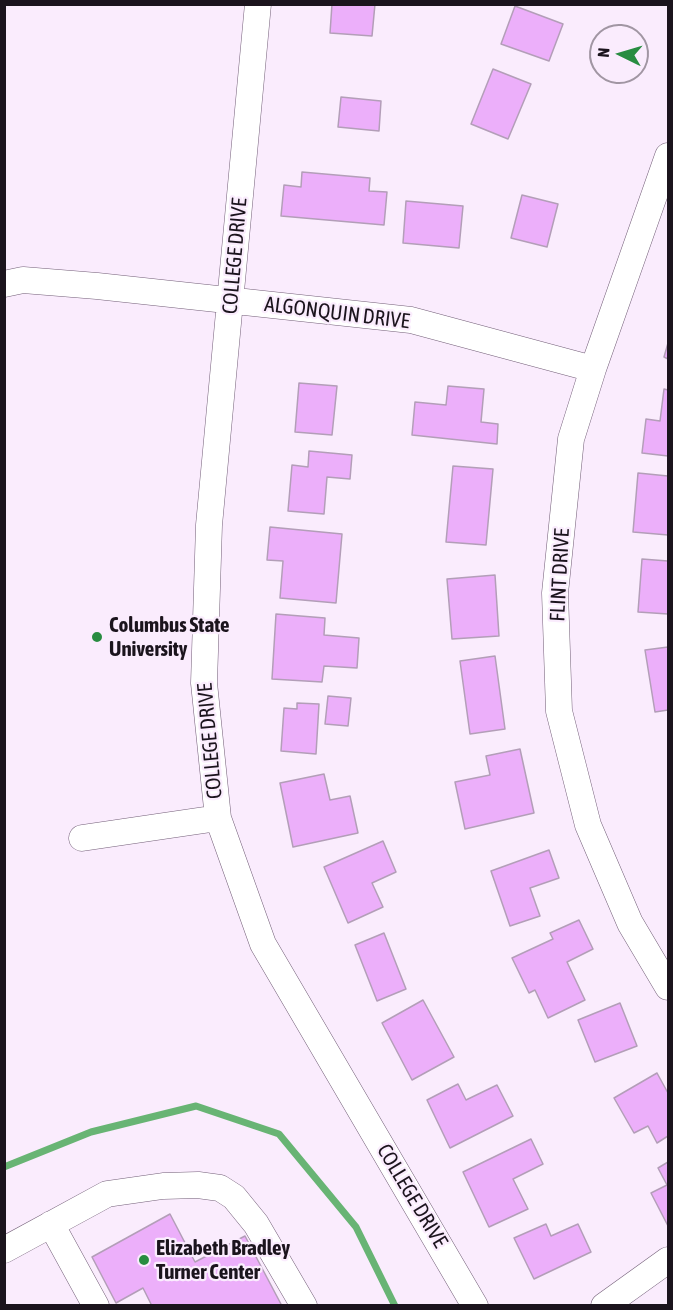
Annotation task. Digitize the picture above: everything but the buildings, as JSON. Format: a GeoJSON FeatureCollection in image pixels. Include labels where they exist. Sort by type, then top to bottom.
{"type":"FeatureCollection","features":[{"type":"Feature","properties":{"kind":"street","name":"COLLEGE DRIVE"},"geometry":{"type":"LineString","coordinates":[[258,4],[209,525],[204,683],[218,818],[263,944],[476,1305]]}},
{"type":"Feature","properties":{"kind":"street","name":"FLINT DRIVE"},"geometry":{"type":"LineString","coordinates":[[669,156],[593,369],[571,439],[555,593],[559,711],[588,825],[630,923],[669,987]]}},
{"type":"Feature","properties":{"kind":"street","name":"ALGONQUIN DRIVE"},"geometry":{"type":"LineString","coordinates":[[4,284],[23,280],[411,320],[593,369]]}},
{"type":"Feature","properties":{"kind":"street"},"geometry":{"type":"LineString","coordinates":[[82,838],[218,818]]}},
{"type":"Feature","properties":{"kind":"street"},"geometry":{"type":"LineString","coordinates":[[4,1250],[107,1194],[163,1186],[198,1185],[220,1188],[234,1197],[256,1224],[304,1305]]}},
{"type":"Feature","properties":{"kind":"street"},"geometry":{"type":"LineString","coordinates":[[51,1224],[96,1305]]}},
{"type":"Feature","properties":{"kind":"street"},"geometry":{"type":"LineString","coordinates":[[604,1305],[669,1260]]}},
{"type":"Feature","properties":{"kind":"waterway"},"geometry":{"type":"LineString","coordinates":[[4,1167],[91,1132],[196,1106],[279,1134],[356,1227],[395,1306]]}},
{"type":"Feature","properties":{"kind":"place","name":"Columbus State University"},"geometry":{"type":"Point","coordinates":[97,637]}},
{"type":"Feature","properties":{"kind":"place","name":"Elizabeth Bradley Turner Center"},"geometry":{"type":"Point","coordinates":[144,1260]}}]}
